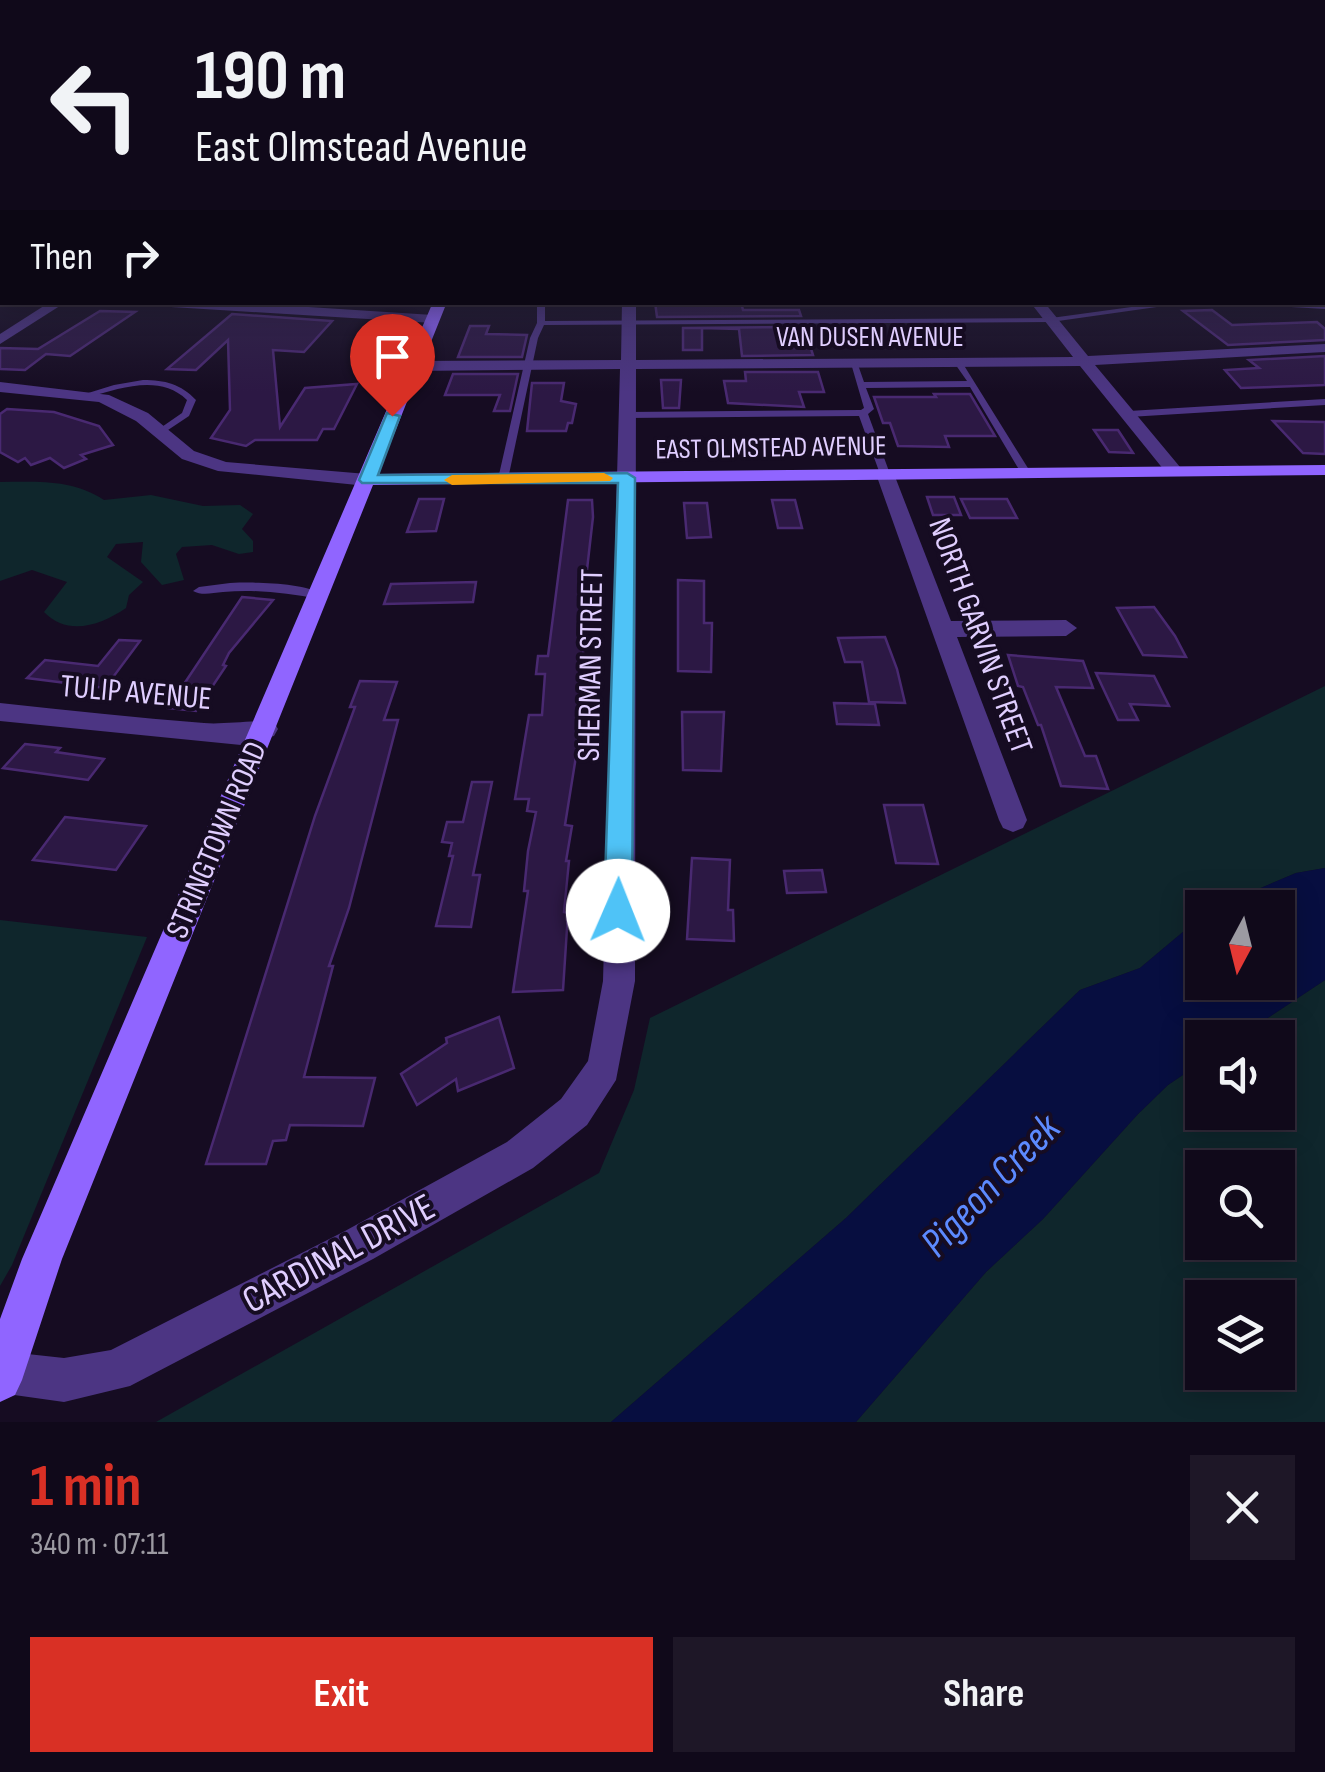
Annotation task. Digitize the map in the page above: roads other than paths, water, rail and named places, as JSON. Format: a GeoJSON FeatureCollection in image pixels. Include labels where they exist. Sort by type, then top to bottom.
{"type":"FeatureCollection","features":[{"type":"Feature","properties":{"kind":"main road","name":"STRINGTOWN ROAD"},"geometry":{"type":"LineString","coordinates":[[1,1375],[42,1259],[437,311]]}},
{"type":"Feature","properties":{"kind":"main road","name":"EAST OLMSTEAD AVENUE"},"geometry":{"type":"LineString","coordinates":[[368,480],[1325,470]]}},
{"type":"Feature","properties":{"kind":"street"},"geometry":{"type":"LineString","coordinates":[[0,340],[55,305]]}},
{"type":"Feature","properties":{"kind":"street"},"geometry":{"type":"LineString","coordinates":[[249,305],[437,311]]}},
{"type":"Feature","properties":{"kind":"street"},"geometry":{"type":"LineString","coordinates":[[1038,305],[1174,471]]}},
{"type":"Feature","properties":{"kind":"street","name":"SHERMAN STREET"},"geometry":{"type":"LineString","coordinates":[[614,1030],[631,364],[629,313]]}},
{"type":"Feature","properties":{"kind":"street","name":"VAN DUSEN AVENUE"},"geometry":{"type":"LineString","coordinates":[[414,366],[1084,361],[1325,348]]}},
{"type":"Feature","properties":{"kind":"street","name":"EAST OLMSTEAD AVENUE"},"geometry":{"type":"LineString","coordinates":[[0,387],[88,394],[124,406],[188,455],[224,468],[368,480]]}},
{"type":"Feature","properties":{"kind":"street","name":"NORTH GARVIN STREET"},"geometry":{"type":"LineString","coordinates":[[885,474],[1013,820]]}},
{"type":"Feature","properties":{"kind":"street"},"geometry":{"type":"LineString","coordinates":[[944,629],[1066,628]]}},
{"type":"Feature","properties":{"kind":"street","name":"TULIP AVENUE"},"geometry":{"type":"LineString","coordinates":[[0,712],[205,733],[241,735],[265,729]]}},
{"type":"Feature","properties":{"kind":"street","name":"CARDINAL DRIVE"},"geometry":{"type":"LineString","coordinates":[[1,1375],[64,1380],[114,1371],[470,1184],[520,1155],[574,1112],[604,1068],[614,1030]]}},
{"type":"Feature","properties":{"kind":"lane"},"geometry":{"type":"LineString","coordinates":[[503,479],[541,323],[541,305]]}},
{"type":"Feature","properties":{"kind":"lane"},"geometry":{"type":"LineString","coordinates":[[541,323],[629,313],[1051,320],[1166,305]]}},
{"type":"Feature","properties":{"kind":"lane"},"geometry":{"type":"LineString","coordinates":[[1290,305],[1325,307]]}},
{"type":"Feature","properties":{"kind":"lane"},"geometry":{"type":"LineString","coordinates":[[957,361],[1026,473]]}},
{"type":"Feature","properties":{"kind":"lane"},"geometry":{"type":"LineString","coordinates":[[627,414],[863,413],[869,410],[853,362]]}},
{"type":"Feature","properties":{"kind":"lane"},"geometry":{"type":"LineString","coordinates":[[88,394],[150,384],[184,392],[192,400],[186,414],[158,433]]}},
{"type":"Feature","properties":{"kind":"lane"},"geometry":{"type":"LineString","coordinates":[[862,385],[972,384]]}},
{"type":"Feature","properties":{"kind":"lane"},"geometry":{"type":"LineString","coordinates":[[1129,414],[1325,402]]}},
{"type":"Feature","properties":{"kind":"lane"},"geometry":{"type":"LineString","coordinates":[[863,413],[885,474]]}},
{"type":"Feature","properties":{"kind":"lane"},"geometry":{"type":"LineString","coordinates":[[199,590],[232,585],[272,586],[319,595]]}},
{"type":"Feature","properties":{"kind":"water"},"geometry":{"type":"Polygon","coordinates":[[[1325,868],[1325,980],[1295,1000],[1295,890],[1256,890],[1296,873],[1325,868]]]}},
{"type":"Feature","properties":{"kind":"water","name":"Pigeon Creek"},"geometry":{"type":"Polygon","coordinates":[[[1185,930],[1185,1000],[1295,1000],[1265,1020],[1185,1020],[1185,1074],[1138,1114],[1043,1219],[986,1272],[856,1422],[611,1422],[846,1218],[1080,990],[1140,968],[1185,930]]]}}]}
